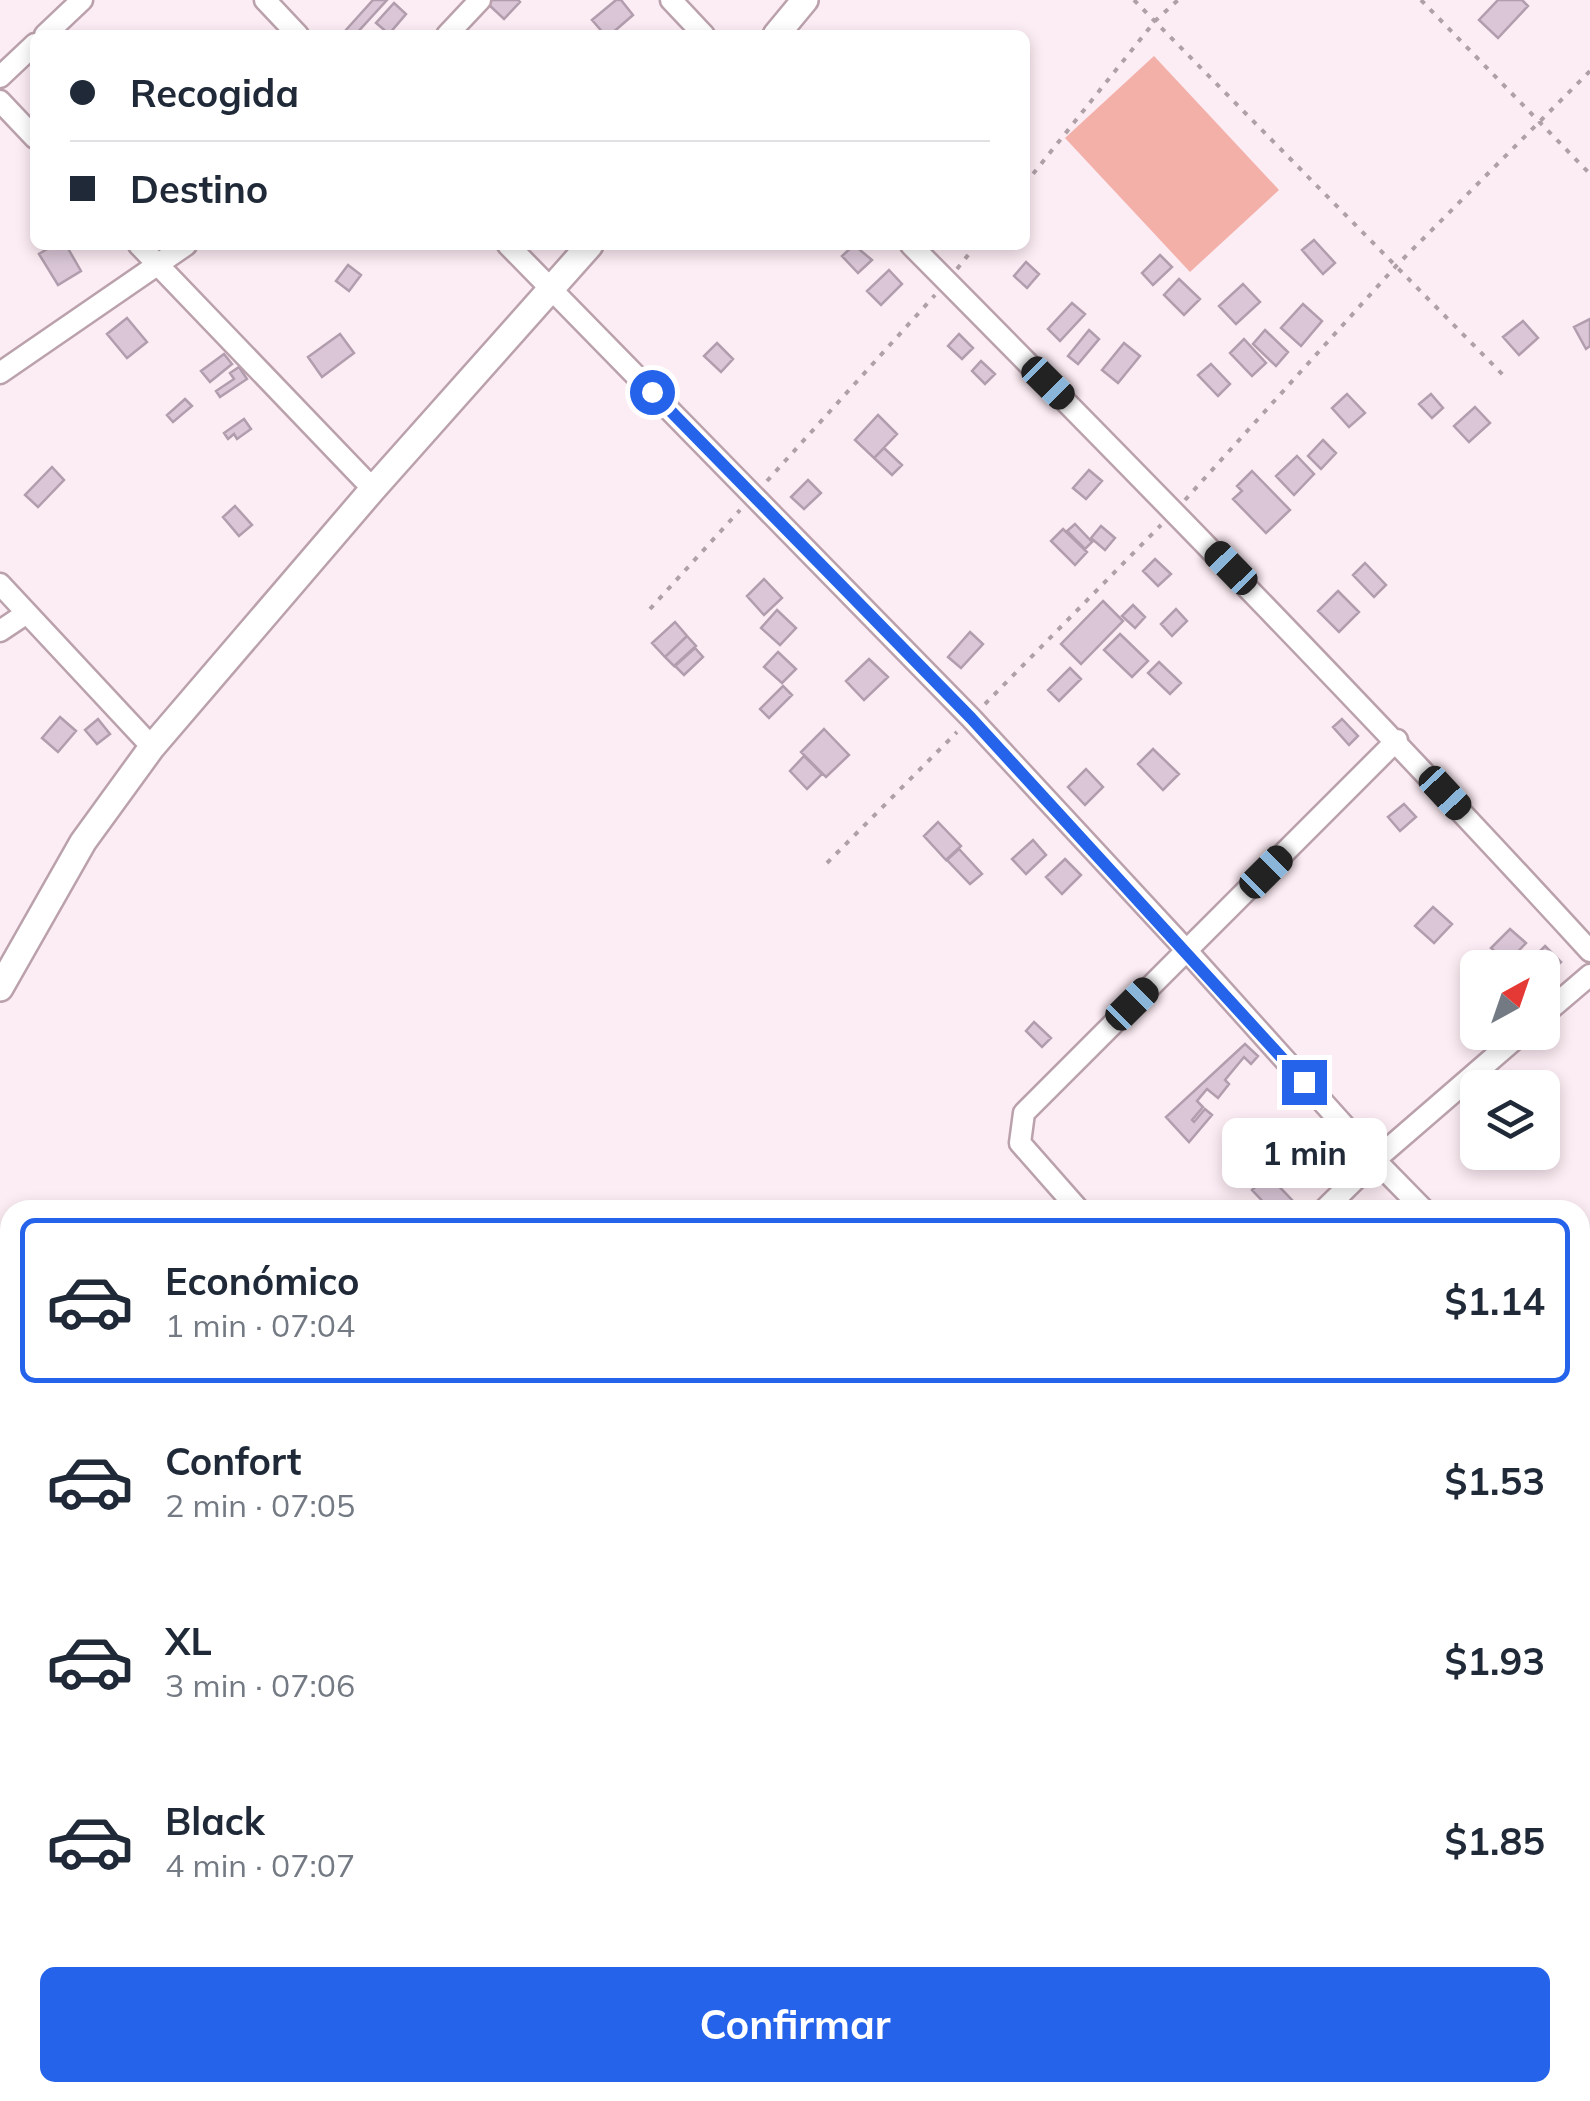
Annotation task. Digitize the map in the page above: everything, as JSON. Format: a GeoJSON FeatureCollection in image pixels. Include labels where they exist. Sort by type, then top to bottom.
{"type":"FeatureCollection","features":[{"type":"Feature","properties":{"kind":"street"},"geometry":{"type":"LineString","coordinates":[[50,30],[82,0]]}},
{"type":"Feature","properties":{"kind":"street"},"geometry":{"type":"LineString","coordinates":[[265,0],[293,30]]}},
{"type":"Feature","properties":{"kind":"street"},"geometry":{"type":"LineString","coordinates":[[453,30],[480,0]]}},
{"type":"Feature","properties":{"kind":"street"},"geometry":{"type":"LineString","coordinates":[[671,0],[699,30]]}},
{"type":"Feature","properties":{"kind":"street"},"geometry":{"type":"LineString","coordinates":[[780,30],[805,0]]}},
{"type":"Feature","properties":{"kind":"street"},"geometry":{"type":"LineString","coordinates":[[0,77],[30,49]]}},
{"type":"Feature","properties":{"kind":"street"},"geometry":{"type":"LineString","coordinates":[[0,102],[30,133]]}},
{"type":"Feature","properties":{"kind":"street"},"geometry":{"type":"LineString","coordinates":[[144,250],[373,489]]}},
{"type":"Feature","properties":{"kind":"street"},"geometry":{"type":"LineString","coordinates":[[0,372],[179,250]]}},
{"type":"Feature","properties":{"kind":"street"},"geometry":{"type":"LineString","coordinates":[[513,250],[971,718],[1414,1200]]}},
{"type":"Feature","properties":{"kind":"street"},"geometry":{"type":"LineString","coordinates":[[0,988],[83,842],[152,747],[373,489],[586,250]]}},
{"type":"Feature","properties":{"kind":"street"},"geometry":{"type":"LineString","coordinates":[[915,250],[1176,510],[1397,740],[1590,951]]}},
{"type":"Feature","properties":{"kind":"street"},"geometry":{"type":"LineString","coordinates":[[0,584],[152,747]]}},
{"type":"Feature","properties":{"kind":"street"},"geometry":{"type":"LineString","coordinates":[[0,631],[27,613]]}},
{"type":"Feature","properties":{"kind":"street"},"geometry":{"type":"LineString","coordinates":[[1071,1200],[1020,1143],[1024,1113],[1397,740]]}},
{"type":"Feature","properties":{"kind":"street"},"geometry":{"type":"LineString","coordinates":[[1560,1001],[1590,975]]}},
{"type":"Feature","properties":{"kind":"street"},"geometry":{"type":"LineString","coordinates":[[1334,1200],[1502,1050]]}},
{"type":"Feature","properties":{"kind":"path"},"geometry":{"type":"LineString","coordinates":[[1134,0],[1507,379]]}},
{"type":"Feature","properties":{"kind":"path"},"geometry":{"type":"LineString","coordinates":[[1030,178],[1155,21],[1178,0]]}},
{"type":"Feature","properties":{"kind":"path"},"geometry":{"type":"LineString","coordinates":[[1420,0],[1590,174]]}},
{"type":"Feature","properties":{"kind":"path"},"geometry":{"type":"LineString","coordinates":[[1539,121],[1590,71]]}},
{"type":"Feature","properties":{"kind":"path"},"geometry":{"type":"LineString","coordinates":[[650,609],[972,250]]}},
{"type":"Feature","properties":{"kind":"shaded area"},"geometry":{"type":"Polygon","coordinates":[[[1154,56],[1279,190],[1190,272],[1065,138],[1154,56]]]}},
{"type":"Feature","properties":{"kind":"building"},"geometry":{"type":"Polygon","coordinates":[[[373,0],[387,0],[360,30],[346,30],[373,0]]]}},
{"type":"Feature","properties":{"kind":"building"},"geometry":{"type":"Polygon","coordinates":[[[492,0],[520,2],[504,19],[488,4],[492,0]]]}},
{"type":"Feature","properties":{"kind":"building"},"geometry":{"type":"Polygon","coordinates":[[[616,0],[621,0],[633,15],[616,30],[601,30],[592,20],[616,0]]]}},
{"type":"Feature","properties":{"kind":"building"},"geometry":{"type":"Polygon","coordinates":[[[1498,0],[1522,0],[1528,6],[1498,38],[1479,20],[1498,0]]]}},
{"type":"Feature","properties":{"kind":"building"},"geometry":{"type":"Polygon","coordinates":[[[394,3],[406,14],[392,30],[384,30],[376,23],[394,3]]]}},
{"type":"Feature","properties":{"kind":"building"},"geometry":{"type":"Polygon","coordinates":[[[1314,240],[1335,263],[1323,274],[1302,250],[1314,240]]]}},
{"type":"Feature","properties":{"kind":"building"},"geometry":{"type":"Polygon","coordinates":[[[46,250],[69,250],[81,271],[58,285],[39,254],[46,250]]]}},
{"type":"Feature","properties":{"kind":"building"},"geometry":{"type":"Polygon","coordinates":[[[849,250],[860,250],[872,260],[858,273],[842,256],[849,250]]]}},
{"type":"Feature","properties":{"kind":"building"},"geometry":{"type":"Polygon","coordinates":[[[1160,255],[1172,267],[1153,285],[1142,273],[1160,255]]]}},
{"type":"Feature","properties":{"kind":"building"},"geometry":{"type":"Polygon","coordinates":[[[1026,262],[1039,274],[1027,288],[1014,276],[1026,262]]]}},
{"type":"Feature","properties":{"kind":"building"},"geometry":{"type":"Polygon","coordinates":[[[348,265],[361,275],[349,291],[336,281],[348,265]]]}},
{"type":"Feature","properties":{"kind":"building"},"geometry":{"type":"Polygon","coordinates":[[[889,270],[902,284],[881,305],[867,291],[889,270]]]}},
{"type":"Feature","properties":{"kind":"building"},"geometry":{"type":"Polygon","coordinates":[[[1179,279],[1200,299],[1184,315],[1164,295],[1179,279]]]}},
{"type":"Feature","properties":{"kind":"building"},"geometry":{"type":"Polygon","coordinates":[[[1243,284],[1260,302],[1236,324],[1219,306],[1243,284]]]}},
{"type":"Feature","properties":{"kind":"building"},"geometry":{"type":"Polygon","coordinates":[[[1072,303],[1085,314],[1060,341],[1048,329],[1072,303]]]}},
{"type":"Feature","properties":{"kind":"building"},"geometry":{"type":"Polygon","coordinates":[[[1303,304],[1322,321],[1301,346],[1281,328],[1303,304]]]}},
{"type":"Feature","properties":{"kind":"building"},"geometry":{"type":"Polygon","coordinates":[[[127,318],[147,342],[127,358],[107,334],[127,318]]]}},
{"type":"Feature","properties":{"kind":"building"},"geometry":{"type":"Polygon","coordinates":[[[1590,319],[1590,346],[1586,349],[1574,327],[1590,319]]]}},
{"type":"Feature","properties":{"kind":"building"},"geometry":{"type":"Polygon","coordinates":[[[1523,321],[1538,338],[1519,355],[1503,337],[1523,321]]]}},
{"type":"Feature","properties":{"kind":"building"},"geometry":{"type":"Polygon","coordinates":[[[1089,330],[1099,339],[1078,364],[1068,356],[1089,330]]]}},
{"type":"Feature","properties":{"kind":"building"},"geometry":{"type":"Polygon","coordinates":[[[1265,330],[1288,352],[1276,366],[1253,344],[1265,330]]]}},
{"type":"Feature","properties":{"kind":"building"},"geometry":{"type":"Polygon","coordinates":[[[340,334],[354,353],[322,377],[308,357],[340,334]]]}},
{"type":"Feature","properties":{"kind":"building"},"geometry":{"type":"Polygon","coordinates":[[[959,334],[973,348],[962,359],[948,346],[959,334]]]}},
{"type":"Feature","properties":{"kind":"building"},"geometry":{"type":"Polygon","coordinates":[[[1244,339],[1266,363],[1252,376],[1230,353],[1244,339]]]}},
{"type":"Feature","properties":{"kind":"building"},"geometry":{"type":"Polygon","coordinates":[[[717,343],[733,359],[721,372],[704,356],[717,343]]]}},
{"type":"Feature","properties":{"kind":"building"},"geometry":{"type":"Polygon","coordinates":[[[1124,343],[1140,356],[1118,383],[1102,370],[1124,343]]]}},
{"type":"Feature","properties":{"kind":"building"},"geometry":{"type":"Polygon","coordinates":[[[224,354],[232,364],[210,382],[201,371],[224,354]]]}},
{"type":"Feature","properties":{"kind":"building"},"geometry":{"type":"Polygon","coordinates":[[[981,361],[995,374],[985,384],[972,371],[981,361]]]}},
{"type":"Feature","properties":{"kind":"building"},"geometry":{"type":"Polygon","coordinates":[[[1211,364],[1230,384],[1218,396],[1198,375],[1211,364]]]}},
{"type":"Feature","properties":{"kind":"building"},"geometry":{"type":"Polygon","coordinates":[[[239,367],[247,379],[220,397],[216,391],[234,379],[230,373],[239,367]]]}},
{"type":"Feature","properties":{"kind":"building"},"geometry":{"type":"Polygon","coordinates":[[[1347,394],[1365,413],[1349,427],[1332,408],[1347,394]]]}},
{"type":"Feature","properties":{"kind":"building"},"geometry":{"type":"Polygon","coordinates":[[[1431,394],[1443,408],[1432,418],[1419,404],[1431,394]]]}},
{"type":"Feature","properties":{"kind":"building"},"geometry":{"type":"Polygon","coordinates":[[[185,399],[192,406],[173,422],[167,415],[185,399]]]}},
{"type":"Feature","properties":{"kind":"building"},"geometry":{"type":"Polygon","coordinates":[[[1475,407],[1490,423],[1469,442],[1454,426],[1475,407]]]}},
{"type":"Feature","properties":{"kind":"building"},"geometry":{"type":"Polygon","coordinates":[[[878,415],[897,434],[874,458],[855,440],[878,415]]]}},
{"type":"Feature","properties":{"kind":"building"},"geometry":{"type":"Polygon","coordinates":[[[244,419],[251,429],[237,439],[234,434],[228,439],[224,433],[244,419]]]}},
{"type":"Feature","properties":{"kind":"building"},"geometry":{"type":"Polygon","coordinates":[[[1323,440],[1336,453],[1321,469],[1308,456],[1323,440]]]}},
{"type":"Feature","properties":{"kind":"building"},"geometry":{"type":"Polygon","coordinates":[[[884,448],[902,465],[892,475],[874,458],[884,448]]]}},
{"type":"Feature","properties":{"kind":"building"},"geometry":{"type":"Polygon","coordinates":[[[1297,456],[1314,474],[1294,495],[1276,476],[1297,456]]]}},
{"type":"Feature","properties":{"kind":"building"},"geometry":{"type":"Polygon","coordinates":[[[52,467],[64,480],[38,507],[25,495],[52,467]]]}},
{"type":"Feature","properties":{"kind":"building"},"geometry":{"type":"Polygon","coordinates":[[[1089,470],[1102,481],[1086,499],[1073,488],[1089,470]]]}},
{"type":"Feature","properties":{"kind":"building"},"geometry":{"type":"Polygon","coordinates":[[[1252,471],[1290,510],[1266,533],[1233,499],[1242,491],[1237,486],[1252,471]]]}},
{"type":"Feature","properties":{"kind":"building"},"geometry":{"type":"Polygon","coordinates":[[[808,480],[821,493],[804,509],[791,497],[808,480]]]}},
{"type":"Feature","properties":{"kind":"building"},"geometry":{"type":"Polygon","coordinates":[[[235,506],[252,525],[239,536],[223,517],[235,506]]]}},
{"type":"Feature","properties":{"kind":"building"},"geometry":{"type":"Polygon","coordinates":[[[1075,524],[1092,542],[1085,549],[1067,531],[1075,524]]]}},
{"type":"Feature","properties":{"kind":"building"},"geometry":{"type":"Polygon","coordinates":[[[1101,526],[1115,538],[1105,550],[1091,538],[1101,526]]]}},
{"type":"Feature","properties":{"kind":"building"},"geometry":{"type":"Polygon","coordinates":[[[1063,529],[1087,552],[1075,565],[1051,541],[1063,529]]]}},
{"type":"Feature","properties":{"kind":"building"},"geometry":{"type":"Polygon","coordinates":[[[1155,559],[1171,574],[1158,586],[1143,571],[1155,559]]]}},
{"type":"Feature","properties":{"kind":"building"},"geometry":{"type":"Polygon","coordinates":[[[1365,563],[1386,585],[1374,597],[1353,575],[1365,563]]]}},
{"type":"Feature","properties":{"kind":"building"},"geometry":{"type":"Polygon","coordinates":[[[764,579],[782,598],[764,615],[747,596],[764,579]]]}},
{"type":"Feature","properties":{"kind":"building"},"geometry":{"type":"Polygon","coordinates":[[[1338,591],[1359,612],[1339,632],[1318,611],[1338,591]]]}},
{"type":"Feature","properties":{"kind":"building"},"geometry":{"type":"Polygon","coordinates":[[[1103,601],[1123,621],[1081,664],[1061,644],[1103,601]]]}},
{"type":"Feature","properties":{"kind":"building"},"geometry":{"type":"Polygon","coordinates":[[[1133,605],[1145,617],[1135,628],[1122,616],[1133,605]]]}},
{"type":"Feature","properties":{"kind":"building"},"geometry":{"type":"Polygon","coordinates":[[[1176,609],[1187,621],[1172,636],[1161,624],[1176,609]]]}},
{"type":"Feature","properties":{"kind":"building"},"geometry":{"type":"Polygon","coordinates":[[[777,610],[796,628],[780,645],[761,628],[777,610]]]}},
{"type":"Feature","properties":{"kind":"building"},"geometry":{"type":"Polygon","coordinates":[[[675,622],[687,636],[665,657],[652,643],[675,622]]]}},
{"type":"Feature","properties":{"kind":"building"},"geometry":{"type":"Polygon","coordinates":[[[970,632],[983,644],[961,668],[948,657],[970,632]]]}},
{"type":"Feature","properties":{"kind":"building"},"geometry":{"type":"Polygon","coordinates":[[[1120,634],[1148,661],[1132,677],[1104,650],[1120,634]]]}},
{"type":"Feature","properties":{"kind":"building"},"geometry":{"type":"Polygon","coordinates":[[[687,636],[696,646],[674,666],[665,657],[687,636]]]}},
{"type":"Feature","properties":{"kind":"building"},"geometry":{"type":"Polygon","coordinates":[[[695,648],[703,657],[684,675],[675,666],[695,648]]]}},
{"type":"Feature","properties":{"kind":"building"},"geometry":{"type":"Polygon","coordinates":[[[778,652],[796,669],[782,683],[764,667],[778,652]]]}},
{"type":"Feature","properties":{"kind":"building"},"geometry":{"type":"Polygon","coordinates":[[[869,659],[888,677],[864,700],[846,681],[869,659]]]}},
{"type":"Feature","properties":{"kind":"building"},"geometry":{"type":"Polygon","coordinates":[[[1159,662],[1181,683],[1170,694],[1148,673],[1159,662]]]}},
{"type":"Feature","properties":{"kind":"building"},"geometry":{"type":"Polygon","coordinates":[[[1070,668],[1081,679],[1059,701],[1048,690],[1070,668]]]}},
{"type":"Feature","properties":{"kind":"building"},"geometry":{"type":"Polygon","coordinates":[[[783,686],[792,695],[769,718],[760,709],[783,686]]]}},
{"type":"Feature","properties":{"kind":"building"},"geometry":{"type":"Polygon","coordinates":[[[60,717],[76,731],[58,752],[42,738],[60,717]]]}},
{"type":"Feature","properties":{"kind":"building"},"geometry":{"type":"Polygon","coordinates":[[[98,719],[110,734],[97,744],[85,730],[98,719]]]}},
{"type":"Feature","properties":{"kind":"building"},"geometry":{"type":"Polygon","coordinates":[[[1342,719],[1358,736],[1349,745],[1333,727],[1342,719]]]}},
{"type":"Feature","properties":{"kind":"building"},"geometry":{"type":"Polygon","coordinates":[[[824,729],[849,755],[826,777],[801,752],[824,729]]]}},
{"type":"Feature","properties":{"kind":"building"},"geometry":{"type":"Polygon","coordinates":[[[1153,749],[1179,774],[1163,790],[1138,764],[1153,749]]]}},
{"type":"Feature","properties":{"kind":"building"},"geometry":{"type":"Polygon","coordinates":[[[804,756],[822,774],[807,789],[790,771],[804,756]]]}},
{"type":"Feature","properties":{"kind":"building"},"geometry":{"type":"Polygon","coordinates":[[[1086,769],[1103,787],[1085,805],[1068,787],[1086,769]]]}},
{"type":"Feature","properties":{"kind":"building"},"geometry":{"type":"Polygon","coordinates":[[[1404,804],[1416,817],[1400,831],[1388,817],[1404,804]]]}},
{"type":"Feature","properties":{"kind":"building"},"geometry":{"type":"Polygon","coordinates":[[[938,822],[961,846],[946,860],[924,836],[938,822]]]}},
{"type":"Feature","properties":{"kind":"building"},"geometry":{"type":"Polygon","coordinates":[[[1033,840],[1046,855],[1026,874],[1012,859],[1033,840]]]}},
{"type":"Feature","properties":{"kind":"building"},"geometry":{"type":"Polygon","coordinates":[[[959,849],[982,874],[970,884],[947,860],[959,849]]]}},
{"type":"Feature","properties":{"kind":"building"},"geometry":{"type":"Polygon","coordinates":[[[1065,859],[1081,875],[1062,894],[1046,877],[1065,859]]]}},
{"type":"Feature","properties":{"kind":"building"},"geometry":{"type":"Polygon","coordinates":[[[1433,907],[1452,924],[1434,943],[1415,926],[1433,907]]]}},
{"type":"Feature","properties":{"kind":"building"},"geometry":{"type":"Polygon","coordinates":[[[1510,929],[1526,943],[1519,950],[1491,948],[1510,929]]]}},
{"type":"Feature","properties":{"kind":"building"},"geometry":{"type":"Polygon","coordinates":[[[1034,1022],[1051,1038],[1042,1047],[1026,1031],[1034,1022]]]}},
{"type":"Feature","properties":{"kind":"building"},"geometry":{"type":"Polygon","coordinates":[[[1245,1044],[1258,1056],[1251,1064],[1244,1057],[1225,1080],[1229,1084],[1218,1098],[1207,1089],[1197,1101],[1203,1107],[1194,1122],[1205,1109],[1212,1115],[1189,1142],[1166,1117],[1245,1044]]]}},
{"type":"Feature","properties":{"kind":"building"},"geometry":{"type":"Polygon","coordinates":[[[1268,1175],[1292,1200],[1262,1200],[1252,1190],[1268,1175]]]}},
{"type":"Feature","properties":{"kind":"route"},"geometry":{"type":"LineString","coordinates":[[652,392],[971,718],[1304,1082]]}}]}
